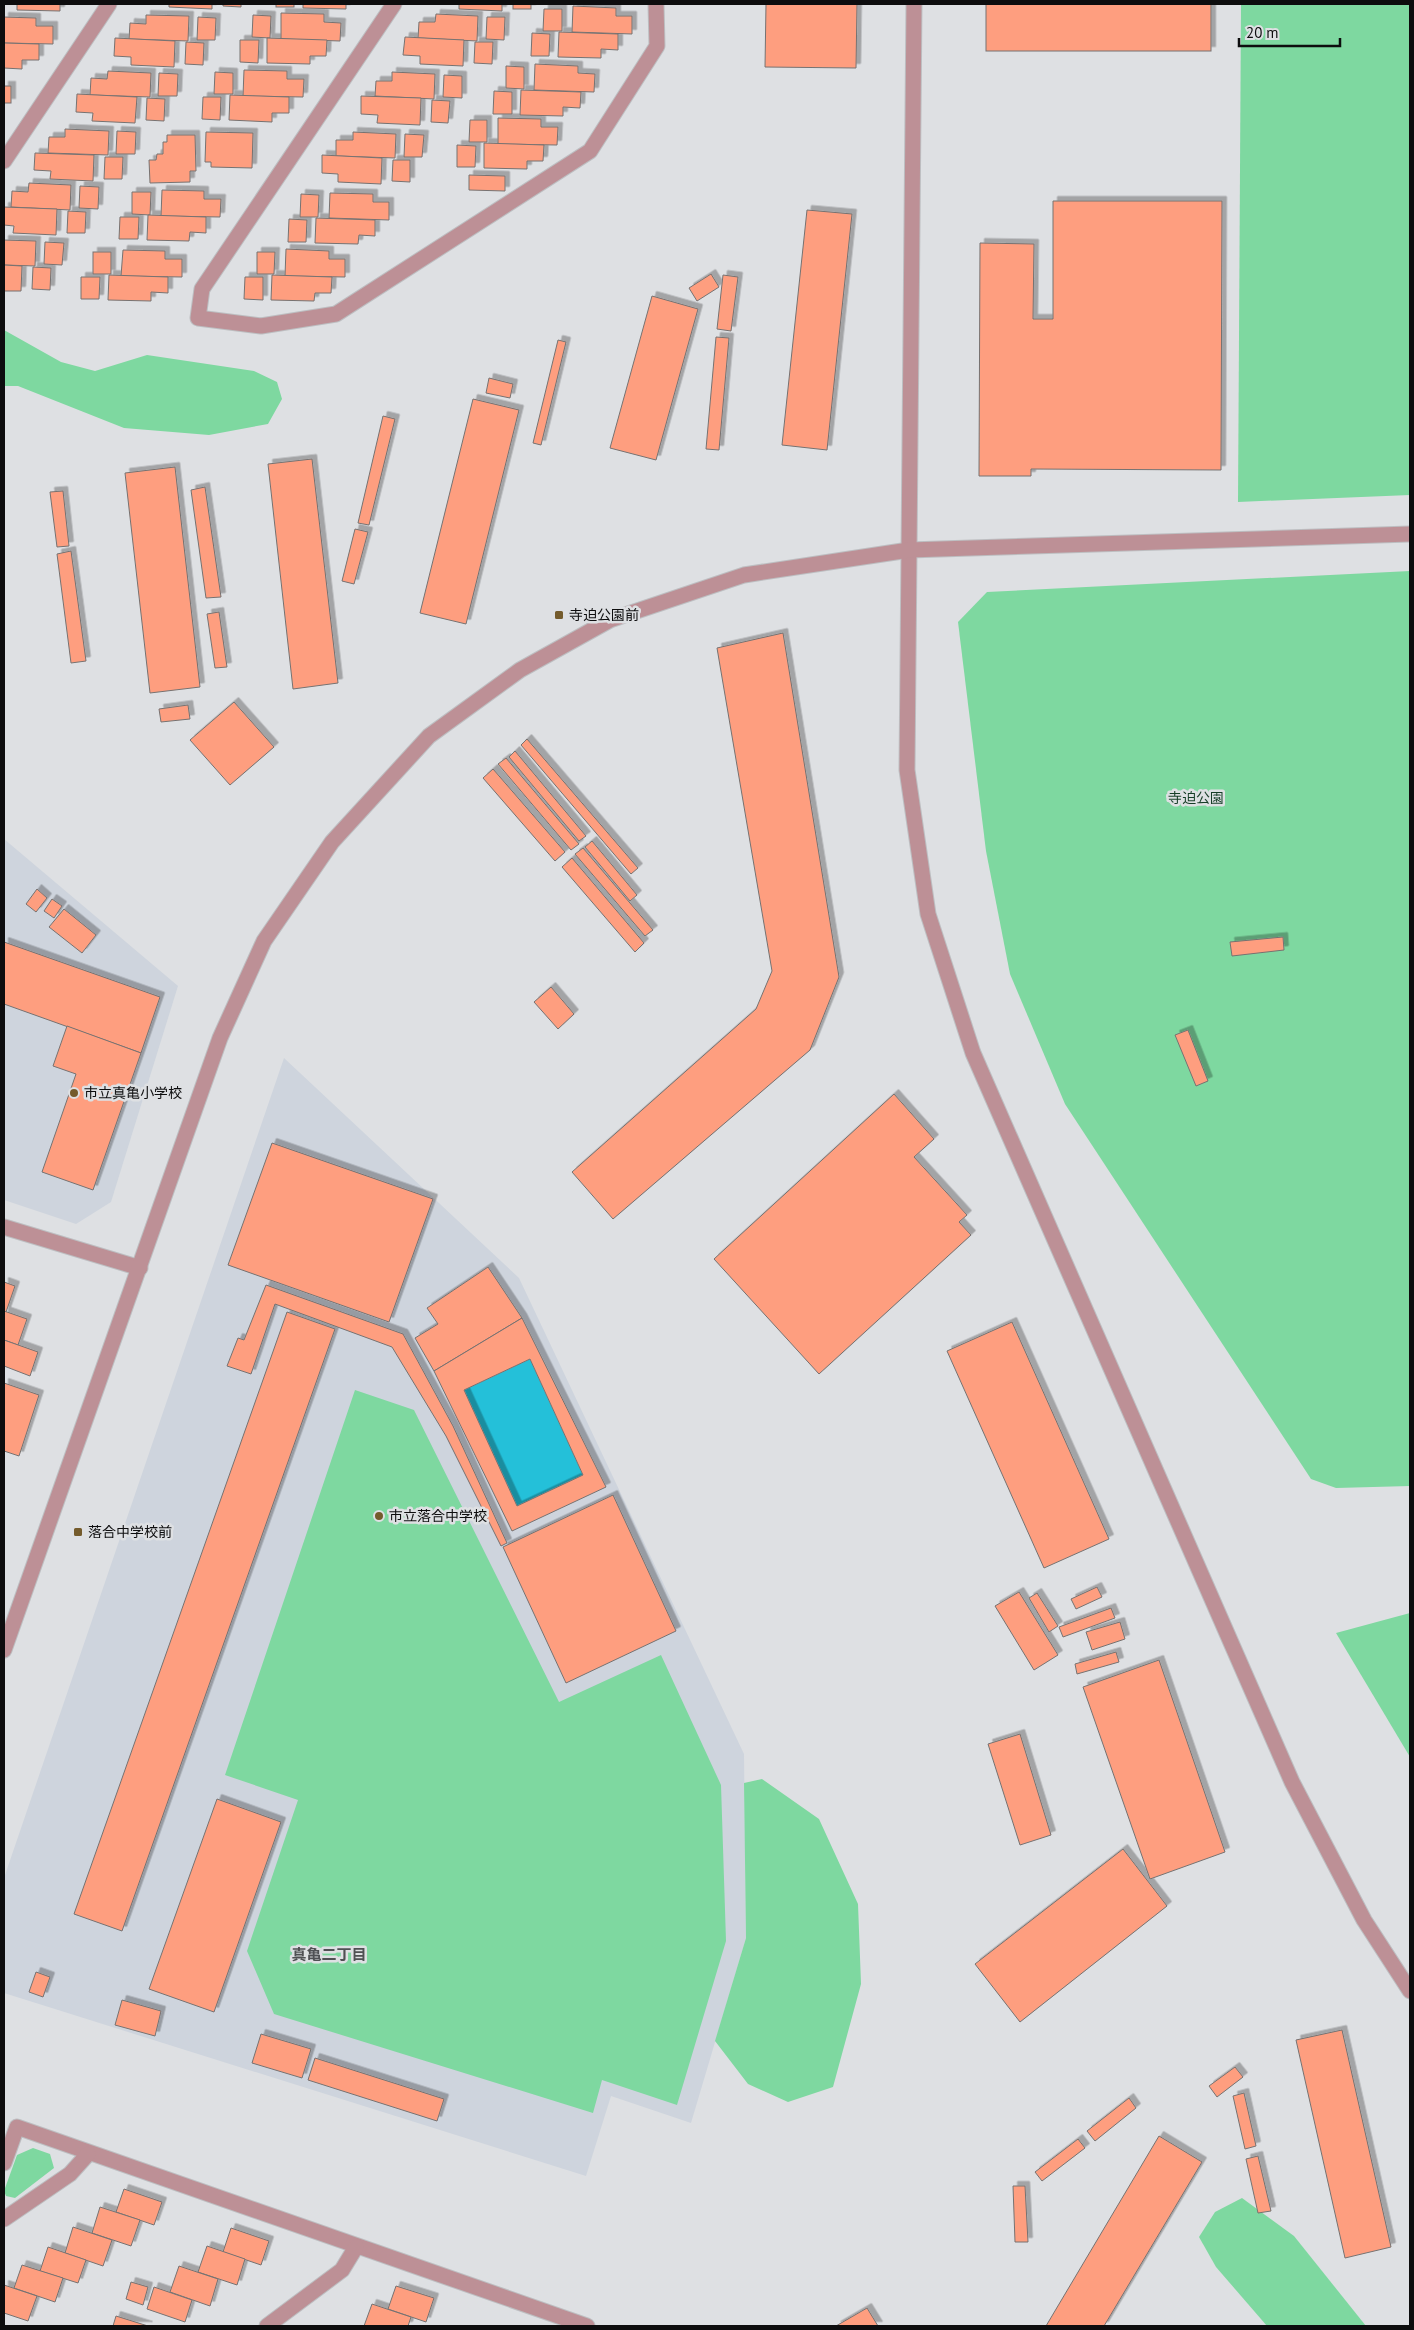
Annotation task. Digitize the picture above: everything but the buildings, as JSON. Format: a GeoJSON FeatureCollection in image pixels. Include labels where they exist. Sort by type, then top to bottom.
{"type":"FeatureCollection","features":[{"type":"Feature","properties":{"kind":"street"},"geometry":{"type":"LineString","coordinates":[[4,161],[109,4]]}},
{"type":"Feature","properties":{"kind":"street"},"geometry":{"type":"LineString","coordinates":[[394,4],[202,289],[198,318],[261,326],[336,314],[590,151],[657,46],[656,4]]}},
{"type":"Feature","properties":{"kind":"street"},"geometry":{"type":"LineString","coordinates":[[914,4],[907,770],[928,914],[973,1052],[1292,1782],[1364,1920],[1410,1991]]}},
{"type":"Feature","properties":{"kind":"street"},"geometry":{"type":"LineString","coordinates":[[4,1650],[220,1038],[264,941],[332,842],[429,736],[520,670],[610,620],[744,575],[909,550],[1410,534]]}},
{"type":"Feature","properties":{"kind":"street"},"geometry":{"type":"LineString","coordinates":[[4,1227],[140,1268]]}},
{"type":"Feature","properties":{"kind":"street"},"geometry":{"type":"LineString","coordinates":[[4,2163],[17,2128],[587,2326]]}},
{"type":"Feature","properties":{"kind":"street"},"geometry":{"type":"LineString","coordinates":[[4,2219],[70,2174],[88,2154]]}},
{"type":"Feature","properties":{"kind":"street"},"geometry":{"type":"LineString","coordinates":[[267,2326],[342,2270],[356,2247]]}},
{"type":"Feature","properties":{"kind":"shaded area","name":"市立真亀小学校"},"geometry":{"type":"Polygon","coordinates":[[[4,839],[178,986],[111,1202],[76,1224],[4,1200],[4,839]]]}},
{"type":"Feature","properties":{"kind":"shaded area","name":"市立落合中学校"},"geometry":{"type":"Polygon","coordinates":[[[284,1058],[519,1278],[744,1754],[746,1938],[691,2123],[611,2096],[586,2176],[4,1993],[4,1878],[284,1058]]]}},
{"type":"Feature","properties":{"kind":"green space"},"geometry":{"type":"Polygon","coordinates":[[[1241,4],[1410,4],[1410,495],[1238,502],[1241,4]]]}},
{"type":"Feature","properties":{"kind":"green space"},"geometry":{"type":"Polygon","coordinates":[[[4,330],[61,362],[95,371],[147,355],[254,371],[277,382],[282,399],[268,424],[209,435],[124,428],[18,386],[4,386],[4,330]]]}},
{"type":"Feature","properties":{"kind":"green space","name":"寺迫公園"},"geometry":{"type":"Polygon","coordinates":[[[1410,571],[1410,1486],[1336,1488],[1311,1479],[1065,1104],[1010,974],[986,851],[958,622],[987,592],[1410,571]]]}},
{"type":"Feature","properties":{"kind":"green space"},"geometry":{"type":"Polygon","coordinates":[[[355,1390],[414,1410],[559,1702],[661,1655],[721,1785],[726,1941],[677,2105],[602,2080],[593,2113],[274,2014],[247,1951],[298,1800],[225,1775],[355,1390]]]}},
{"type":"Feature","properties":{"kind":"green space"},"geometry":{"type":"Polygon","coordinates":[[[1410,1613],[1410,1757],[1336,1633],[1410,1613]]]}},
{"type":"Feature","properties":{"kind":"green space"},"geometry":{"type":"Polygon","coordinates":[[[762,1779],[819,1819],[858,1904],[861,1984],[833,2087],[788,2102],[748,2084],[715,2041],[746,1938],[744,1783],[762,1779]]]}},
{"type":"Feature","properties":{"kind":"green space"},"geometry":{"type":"Polygon","coordinates":[[[33,2148],[50,2154],[54,2168],[15,2198],[6,2196],[4,2191],[17,2155],[33,2148]]]}},
{"type":"Feature","properties":{"kind":"green space"},"geometry":{"type":"Polygon","coordinates":[[[1242,2198],[1294,2236],[1366,2326],[1267,2326],[1216,2267],[1199,2237],[1215,2212],[1242,2198]]]}},
{"type":"Feature","properties":{"kind":"water"},"geometry":{"type":"Polygon","coordinates":[[[530,1359],[583,1475],[517,1506],[464,1390],[530,1359]]]}},
{"type":"Feature","properties":{"kind":"place","name":"寺迫公園前"},"geometry":{"type":"Point","coordinates":[559,615]}},
{"type":"Feature","properties":{"kind":"place","name":"市立真亀小学校"},"geometry":{"type":"Point","coordinates":[74,1093]}},
{"type":"Feature","properties":{"kind":"place","name":"市立落合中学校"},"geometry":{"type":"Point","coordinates":[379,1516]}},
{"type":"Feature","properties":{"kind":"place","name":"落合中学校前"},"geometry":{"type":"Point","coordinates":[78,1532]}},
{"type":"Feature","properties":{"kind":"district","name":"真亀二丁目"},"geometry":{"type":"Point","coordinates":[329,1954]}}]}
